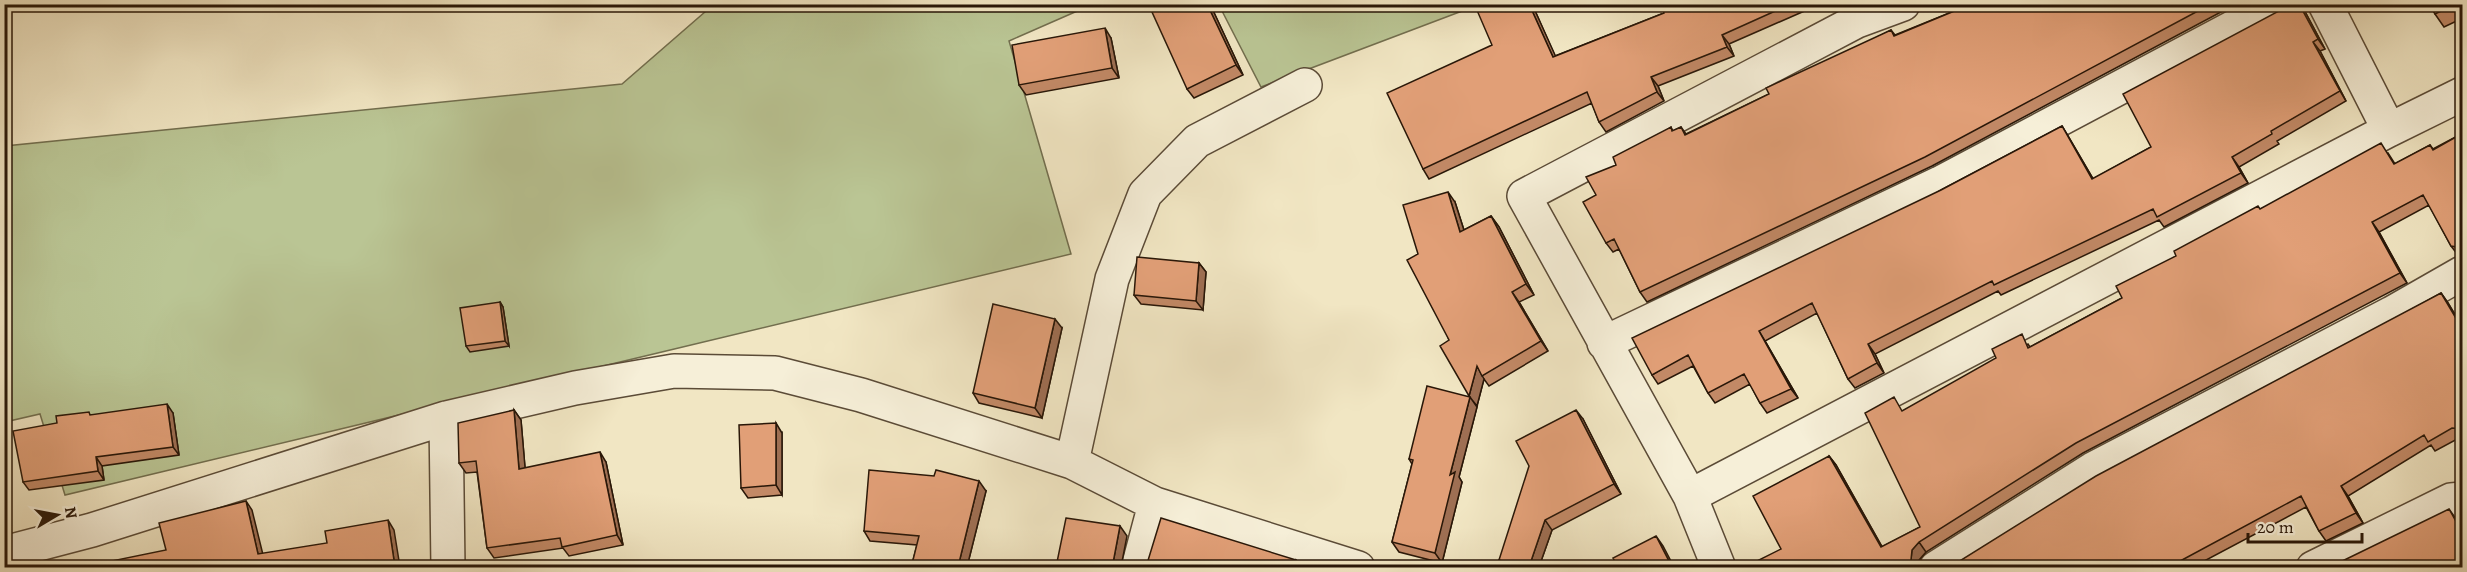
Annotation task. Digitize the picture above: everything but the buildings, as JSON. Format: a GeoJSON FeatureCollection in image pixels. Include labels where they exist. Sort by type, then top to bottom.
{"type":"FeatureCollection","features":[{"type":"Feature","properties":{"kind":"street"},"geometry":{"type":"LineString","coordinates":[[1719,567],[1690,496],[1524,196],[1857,21],[1903,4]]}},
{"type":"Feature","properties":{"kind":"street"},"geometry":{"type":"LineString","coordinates":[[1604,343],[1940,183],[2277,4]]}},
{"type":"Feature","properties":{"kind":"street"},"geometry":{"type":"LineString","coordinates":[[2325,4],[2389,130]]}},
{"type":"Feature","properties":{"kind":"street"},"geometry":{"type":"LineString","coordinates":[[1072,462],[1112,279],[1145,194],[1197,141],[1305,85]]}},
{"type":"Feature","properties":{"kind":"street"},"geometry":{"type":"LineString","coordinates":[[1690,496],[2389,130],[2463,94]]}},
{"type":"Feature","properties":{"kind":"street"},"geometry":{"type":"LineString","coordinates":[[1936,567],[2093,469],[2392,313],[2463,273]]}},
{"type":"Feature","properties":{"kind":"street"},"geometry":{"type":"LineString","coordinates":[[4,554],[92,530],[446,418],[575,388],[674,371],[775,373],[861,395],[1072,462],[1155,504],[1358,567]]}},
{"type":"Feature","properties":{"kind":"street"},"geometry":{"type":"LineString","coordinates":[[446,418],[448,567]]}},
{"type":"Feature","properties":{"kind":"street"},"geometry":{"type":"LineString","coordinates":[[2313,567],[2451,500],[2463,499]]}},
{"type":"Feature","properties":{"kind":"street"},"geometry":{"type":"LineString","coordinates":[[1138,567],[1155,504]]}},
{"type":"Feature","properties":{"kind":"green space"},"geometry":{"type":"Polygon","coordinates":[[[713,5],[1091,5],[1009,41],[1071,254],[65,495],[40,414],[5,422],[5,146],[622,84],[713,5]]]}},
{"type":"Feature","properties":{"kind":"green space"},"geometry":{"type":"Polygon","coordinates":[[[1219,5],[1478,5],[1261,87],[1219,5]]]}}]}
